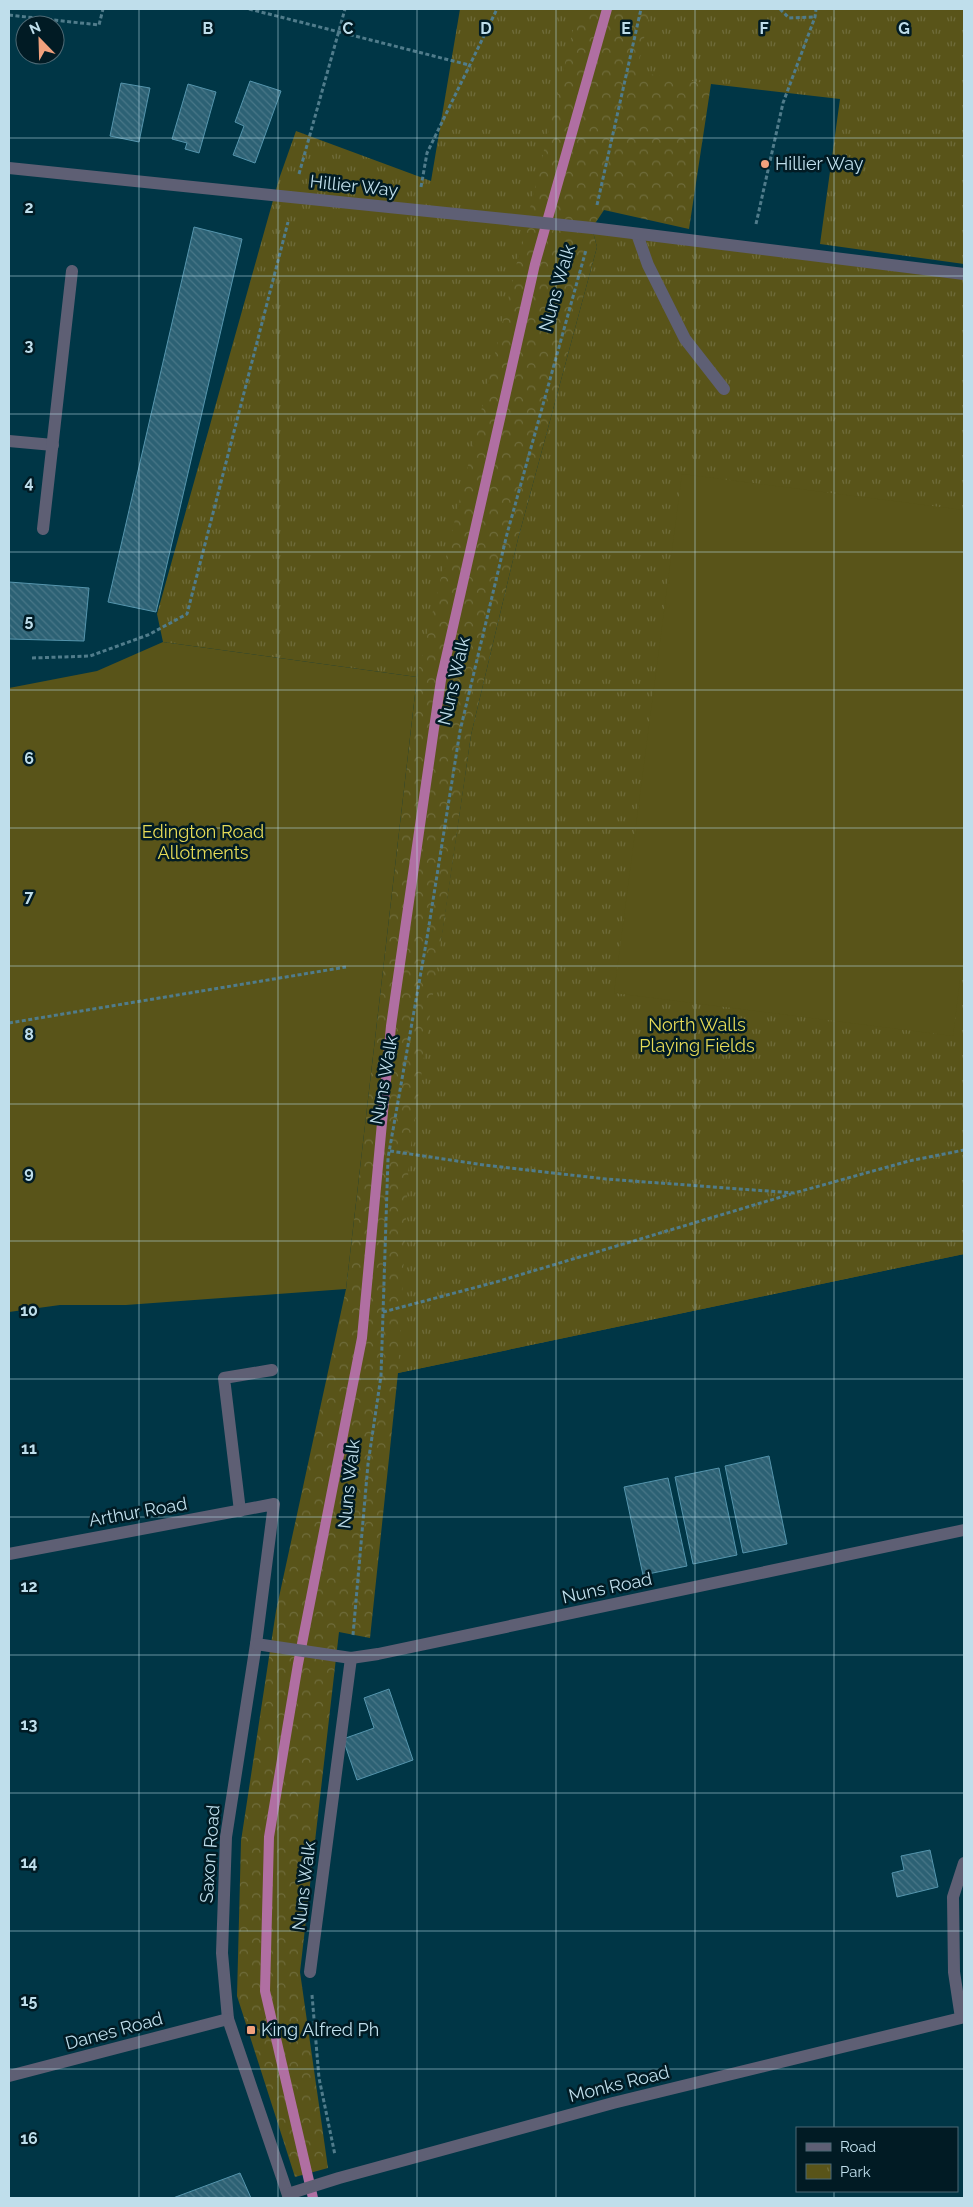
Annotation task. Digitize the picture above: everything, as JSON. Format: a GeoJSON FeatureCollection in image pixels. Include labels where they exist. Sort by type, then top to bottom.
{"type":"FeatureCollection","features":[{"type":"Feature","properties":{"kind":"street","name":"Hillier Way"},"geometry":{"type":"LineString","coordinates":[[9,168],[592,228],[964,274]]}},
{"type":"Feature","properties":{"kind":"street"},"geometry":{"type":"LineString","coordinates":[[637,234],[648,265],[685,339],[724,389]]}},
{"type":"Feature","properties":{"kind":"street"},"geometry":{"type":"LineString","coordinates":[[43,529],[72,271]]}},
{"type":"Feature","properties":{"kind":"street"},"geometry":{"type":"LineString","coordinates":[[9,441],[53,445]]}},
{"type":"Feature","properties":{"kind":"street"},"geometry":{"type":"LineString","coordinates":[[240,1511],[224,1378],[272,1370]]}},
{"type":"Feature","properties":{"kind":"street","name":"Arthur Road"},"geometry":{"type":"LineString","coordinates":[[9,1554],[274,1504]]}},
{"type":"Feature","properties":{"kind":"street","name":"Saxon Road"},"geometry":{"type":"LineString","coordinates":[[274,1504],[256,1644],[226,1837],[222,1952],[228,2019],[288,2196]]}},
{"type":"Feature","properties":{"kind":"street","name":"Nuns Road"},"geometry":{"type":"LineString","coordinates":[[256,1644],[351,1658],[388,1652],[964,1530]]}},
{"type":"Feature","properties":{"kind":"street","name":"Nuns Walk"},"geometry":{"type":"LineString","coordinates":[[310,1972],[351,1658]]}},
{"type":"Feature","properties":{"kind":"street","name":"Monks Road"},"geometry":{"type":"LineString","coordinates":[[288,2196],[339,2178],[613,2103],[962,2018],[954,1972],[953,1897],[964,1863]]}},
{"type":"Feature","properties":{"kind":"street","name":"Danes Road"},"geometry":{"type":"LineString","coordinates":[[9,2076],[228,2019]]}},
{"type":"Feature","properties":{"kind":"path"},"geometry":{"type":"LineString","coordinates":[[9,15],[99,25],[103,9]]}},
{"type":"Feature","properties":{"kind":"path"},"geometry":{"type":"LineString","coordinates":[[250,9],[469,65]]}},
{"type":"Feature","properties":{"kind":"path"},"geometry":{"type":"LineString","coordinates":[[299,177],[345,9]]}},
{"type":"Feature","properties":{"kind":"path"},"geometry":{"type":"LineString","coordinates":[[416,210],[427,153],[497,9]]}},
{"type":"Feature","properties":{"kind":"path","name":"Nuns Walk"},"geometry":{"type":"LineString","coordinates":[[351,1658],[368,1464],[381,1376],[390,1151],[460,731],[506,534],[592,228],[641,9]]}},
{"type":"Feature","properties":{"kind":"path"},"geometry":{"type":"LineString","coordinates":[[780,9],[789,18],[815,17]]}},
{"type":"Feature","properties":{"kind":"path"},"geometry":{"type":"LineString","coordinates":[[750,248],[783,103],[815,17],[816,9]]}},
{"type":"Feature","properties":{"kind":"path"},"geometry":{"type":"LineString","coordinates":[[32,658],[90,656],[148,635],[187,614],[287,222],[295,223]]}},
{"type":"Feature","properties":{"kind":"path"},"geometry":{"type":"LineString","coordinates":[[9,1023],[346,967]]}},
{"type":"Feature","properties":{"kind":"path"},"geometry":{"type":"LineString","coordinates":[[383,1312],[496,1282],[794,1193],[909,1161],[964,1150]]}},
{"type":"Feature","properties":{"kind":"path"},"geometry":{"type":"LineString","coordinates":[[390,1151],[484,1165],[606,1179],[794,1193]]}},
{"type":"Feature","properties":{"kind":"path"},"geometry":{"type":"LineString","coordinates":[[310,1972],[319,2078],[339,2178]]}},
{"type":"Feature","properties":{"kind":"green space"},"geometry":{"type":"Polygon","coordinates":[[[460,9],[578,9],[417,677],[163,642],[157,614],[279,179],[296,131],[431,181],[460,9]]]}},
{"type":"Feature","properties":{"kind":"green space"},"geometry":{"type":"Polygon","coordinates":[[[522,9],[712,9],[710,18],[711,84],[689,229],[604,210],[592,228],[597,247],[518,539],[471,735],[441,943],[964,1254],[398,1373],[370,1638],[339,1632],[300,1972],[328,2168],[295,2177],[237,1996],[241,1841],[276,1611],[346,1289],[417,677],[496,126],[522,9]]]}},
{"type":"Feature","properties":{"kind":"green space"},"geometry":{"type":"Polygon","coordinates":[[[651,9],[964,9],[964,264],[820,244],[840,99],[711,84],[636,72],[651,9]]]}},
{"type":"Feature","properties":{"kind":"green space","name":"North Walls Playing Fields"},"geometry":{"type":"Polygon","coordinates":[[[592,228],[964,274],[964,1254],[398,1373],[409,1159],[471,735],[518,539],[597,247],[592,228]]]}},
{"type":"Feature","properties":{"kind":"green space"},"geometry":{"type":"Polygon","coordinates":[[[682,474],[964,510],[964,948],[953,1036],[614,993],[682,474]]]}},
{"type":"Feature","properties":{"kind":"green space","name":"Edington Road Allotments"},"geometry":{"type":"Polygon","coordinates":[[[163,642],[417,677],[346,1289],[126,1305],[60,1305],[9,1312],[9,688],[97,671],[163,642]]]}},
{"type":"Feature","properties":{"kind":"building"},"geometry":{"type":"Polygon","coordinates":[[[250,81],[281,91],[255,163],[233,155],[244,126],[235,122],[250,81]]]}},
{"type":"Feature","properties":{"kind":"building"},"geometry":{"type":"Polygon","coordinates":[[[121,83],[150,88],[139,142],[110,136],[121,83]]]}},
{"type":"Feature","properties":{"kind":"building"},"geometry":{"type":"Polygon","coordinates":[[[188,84],[216,92],[199,153],[185,149],[187,143],[172,139],[188,84]]]}},
{"type":"Feature","properties":{"kind":"building"},"geometry":{"type":"Polygon","coordinates":[[[194,227],[242,239],[156,612],[108,602],[194,227]]]}},
{"type":"Feature","properties":{"kind":"building"},"geometry":{"type":"Polygon","coordinates":[[[9,582],[89,588],[84,641],[9,639],[9,582]]]}},
{"type":"Feature","properties":{"kind":"building"},"geometry":{"type":"Polygon","coordinates":[[[769,1456],[787,1544],[743,1553],[725,1466],[769,1456]]]}},
{"type":"Feature","properties":{"kind":"building"},"geometry":{"type":"Polygon","coordinates":[[[719,1468],[737,1555],[693,1564],[675,1477],[719,1468]]]}},
{"type":"Feature","properties":{"kind":"building"},"geometry":{"type":"Polygon","coordinates":[[[668,1478],[687,1566],[643,1575],[624,1487],[668,1478]]]}},
{"type":"Feature","properties":{"kind":"building"},"geometry":{"type":"Polygon","coordinates":[[[389,1689],[413,1760],[357,1780],[343,1739],[374,1728],[364,1698],[389,1689]]]}},
{"type":"Feature","properties":{"kind":"building"},"geometry":{"type":"Polygon","coordinates":[[[930,1850],[938,1887],[897,1897],[892,1873],[904,1870],[901,1856],[930,1850]]]}},
{"type":"Feature","properties":{"kind":"building"},"geometry":{"type":"Polygon","coordinates":[[[240,2173],[251,2198],[173,2198],[240,2173]]]}},
{"type":"Feature","properties":{"kind":"waterway"},"geometry":{"type":"LineString","coordinates":[[313,2198],[265,1991],[269,1837],[298,1664],[362,1338],[391,1026],[441,680],[535,264],[607,9]]}},
{"type":"Feature","properties":{"kind":"place","name":"Hillier Way"},"geometry":{"type":"Point","coordinates":[765,164]}},
{"type":"Feature","properties":{"kind":"place","name":"King Alfred Ph"},"geometry":{"type":"Point","coordinates":[251,2030]}}]}
